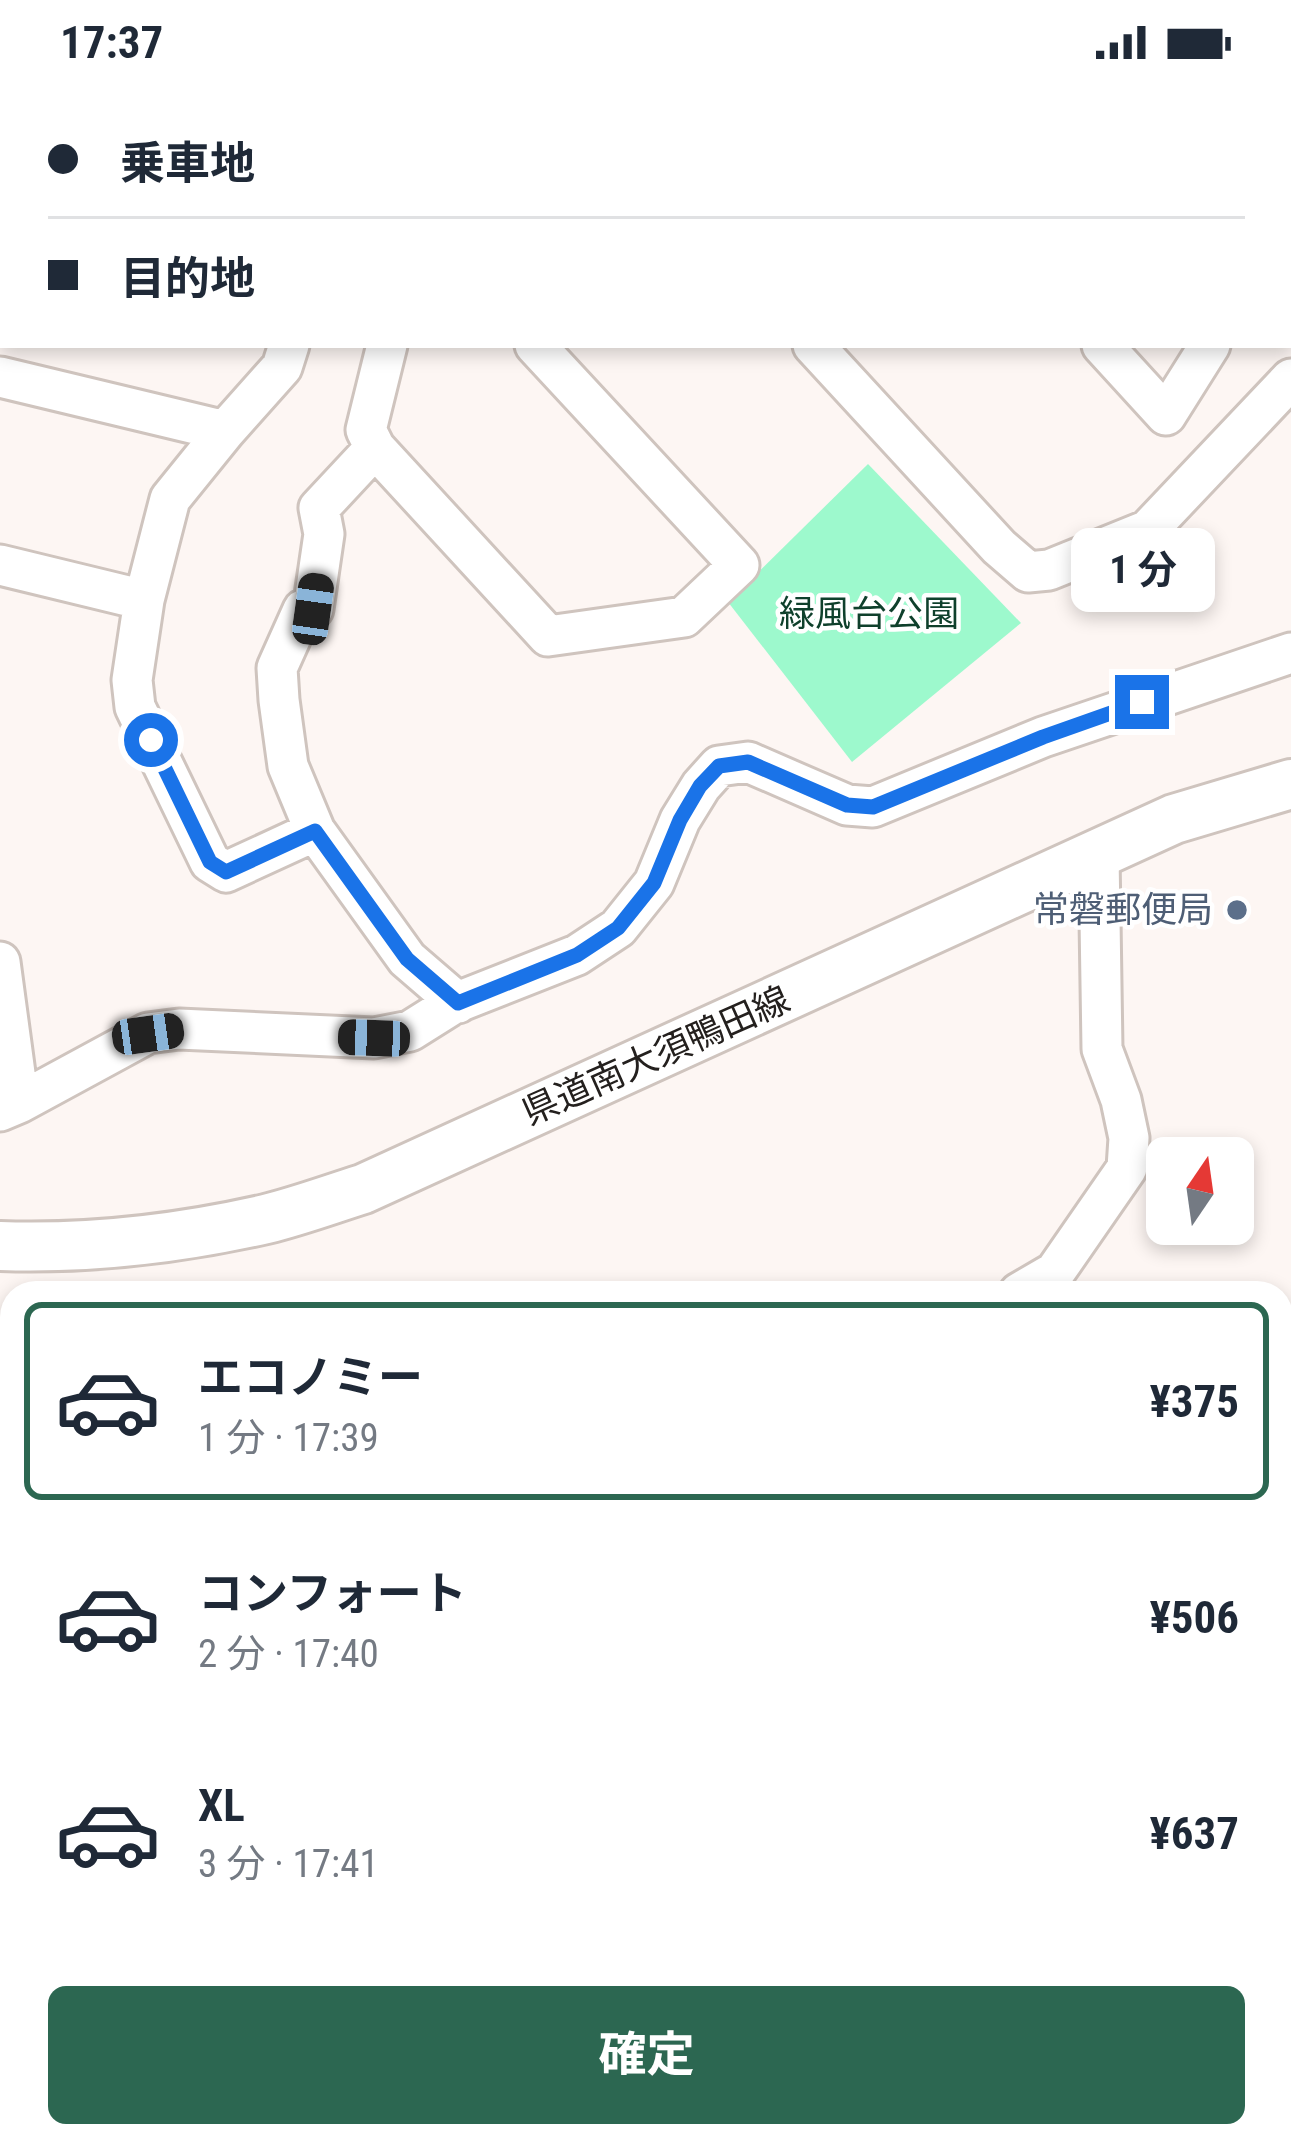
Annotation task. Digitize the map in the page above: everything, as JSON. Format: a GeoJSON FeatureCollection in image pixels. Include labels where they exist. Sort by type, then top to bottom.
{"type":"FeatureCollection","features":[{"type":"Feature","properties":{"kind":"main road","name":"県道南大須鴨田線"},"geometry":{"type":"LineString","coordinates":[[0,1246],[68,1248],[173,1237],[269,1218],[363,1189],[1174,819],[1291,784]]}},
{"type":"Feature","properties":{"kind":"street"},"geometry":{"type":"LineString","coordinates":[[288,348],[282,368],[170,499],[144,600],[131,680],[135,706],[210,862],[226,872],[315,831]]}},
{"type":"Feature","properties":{"kind":"street"},"geometry":{"type":"LineString","coordinates":[[386,348],[367,430],[375,448],[548,636],[684,617],[739,565],[538,348]]}},
{"type":"Feature","properties":{"kind":"street"},"geometry":{"type":"LineString","coordinates":[[816,348],[999,547],[1028,572],[1049,571],[1148,530],[1291,379]]}},
{"type":"Feature","properties":{"kind":"street"},"geometry":{"type":"LineString","coordinates":[[1105,348],[1166,415],[1208,348]]}},
{"type":"Feature","properties":{"kind":"street"},"geometry":{"type":"LineString","coordinates":[[0,377],[225,430]]}},
{"type":"Feature","properties":{"kind":"street"},"geometry":{"type":"LineString","coordinates":[[375,448],[319,508],[324,534],[313,609],[303,610],[278,668],[288,766],[315,831],[407,959],[458,1003]]}},
{"type":"Feature","properties":{"kind":"street"},"geometry":{"type":"LineString","coordinates":[[0,565],[144,600]]}},
{"type":"Feature","properties":{"kind":"street"},"geometry":{"type":"LineString","coordinates":[[0,962],[9,1107],[148,1034],[179,1029],[374,1038],[410,1031],[458,1003],[577,955],[618,928],[654,883],[680,820],[700,786],[719,766],[748,762],[847,805],[873,807],[1043,737],[1291,653]]}},
{"type":"Feature","properties":{"kind":"street"},"geometry":{"type":"LineString","coordinates":[[1040,1281],[1055,1272],[1127,1168],[1129,1138],[1102,1048],[1099,854]]}},
{"type":"Feature","properties":{"kind":"green space","name":"緑風台公園"},"geometry":{"type":"Polygon","coordinates":[[[868,464],[1021,623],[852,762],[728,602],[868,464]]]}},
{"type":"Feature","properties":{"kind":"place","name":"常磐郵便局"},"geometry":{"type":"Point","coordinates":[1237,910]}},
{"type":"Feature","properties":{"kind":"route"},"geometry":{"type":"LineString","coordinates":[[151,740],[210,862],[226,872],[315,831],[407,959],[458,1003],[577,955],[618,928],[654,883],[680,820],[700,786],[719,766],[748,762],[847,805],[873,807],[1142,702]]}}]}
